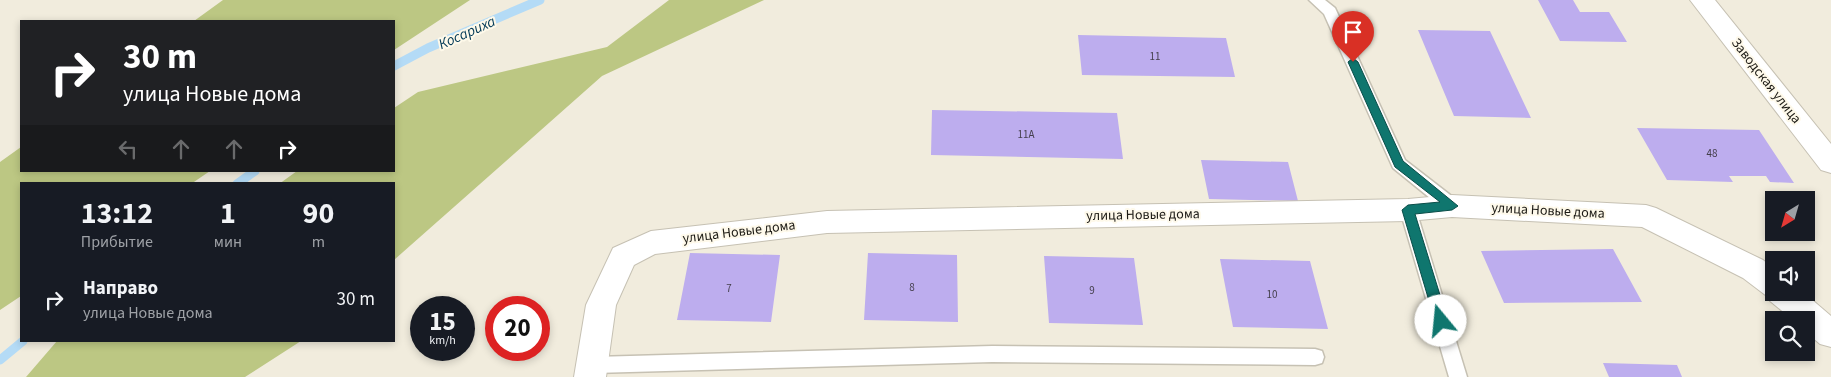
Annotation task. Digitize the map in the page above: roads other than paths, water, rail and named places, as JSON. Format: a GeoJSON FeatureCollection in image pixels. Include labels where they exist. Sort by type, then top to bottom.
{"type":"FeatureCollection","features":[{"type":"Feature","properties":{"kind":"street","name":"Заводская улица"},"geometry":{"type":"LineString","coordinates":[[1702,0],[1831,163]]}},
{"type":"Feature","properties":{"kind":"street","name":"улица Новые дома"},"geometry":{"type":"LineString","coordinates":[[592,371],[601,305],[623,257],[651,243],[827,222],[1408,210],[1452,206],[1646,216],[1753,269],[1765,279]]}},
{"type":"Feature","properties":{"kind":"street"},"geometry":{"type":"LineString","coordinates":[[1792,301],[1831,334]]}},
{"type":"Feature","properties":{"kind":"lane"},"geometry":{"type":"LineString","coordinates":[[1316,0],[1330,11],[1399,164],[1452,206]]}},
{"type":"Feature","properties":{"kind":"lane"},"geometry":{"type":"LineString","coordinates":[[1408,210],[1458,377]]}},
{"type":"Feature","properties":{"kind":"lane"},"geometry":{"type":"LineString","coordinates":[[592,371],[992,354],[1315,357]]}},
{"type":"Feature","properties":{"kind":"waterway","name":"Косариха"},"geometry":{"type":"LineString","coordinates":[[395,65],[428,48],[540,0]]}},
{"type":"Feature","properties":{"kind":"waterway","name":"Косариха"},"geometry":{"type":"LineString","coordinates":[[240,182],[254,172]]}},
{"type":"Feature","properties":{"kind":"waterway","name":"Косариха"},"geometry":{"type":"LineString","coordinates":[[0,360],[22,342]]}}]}
